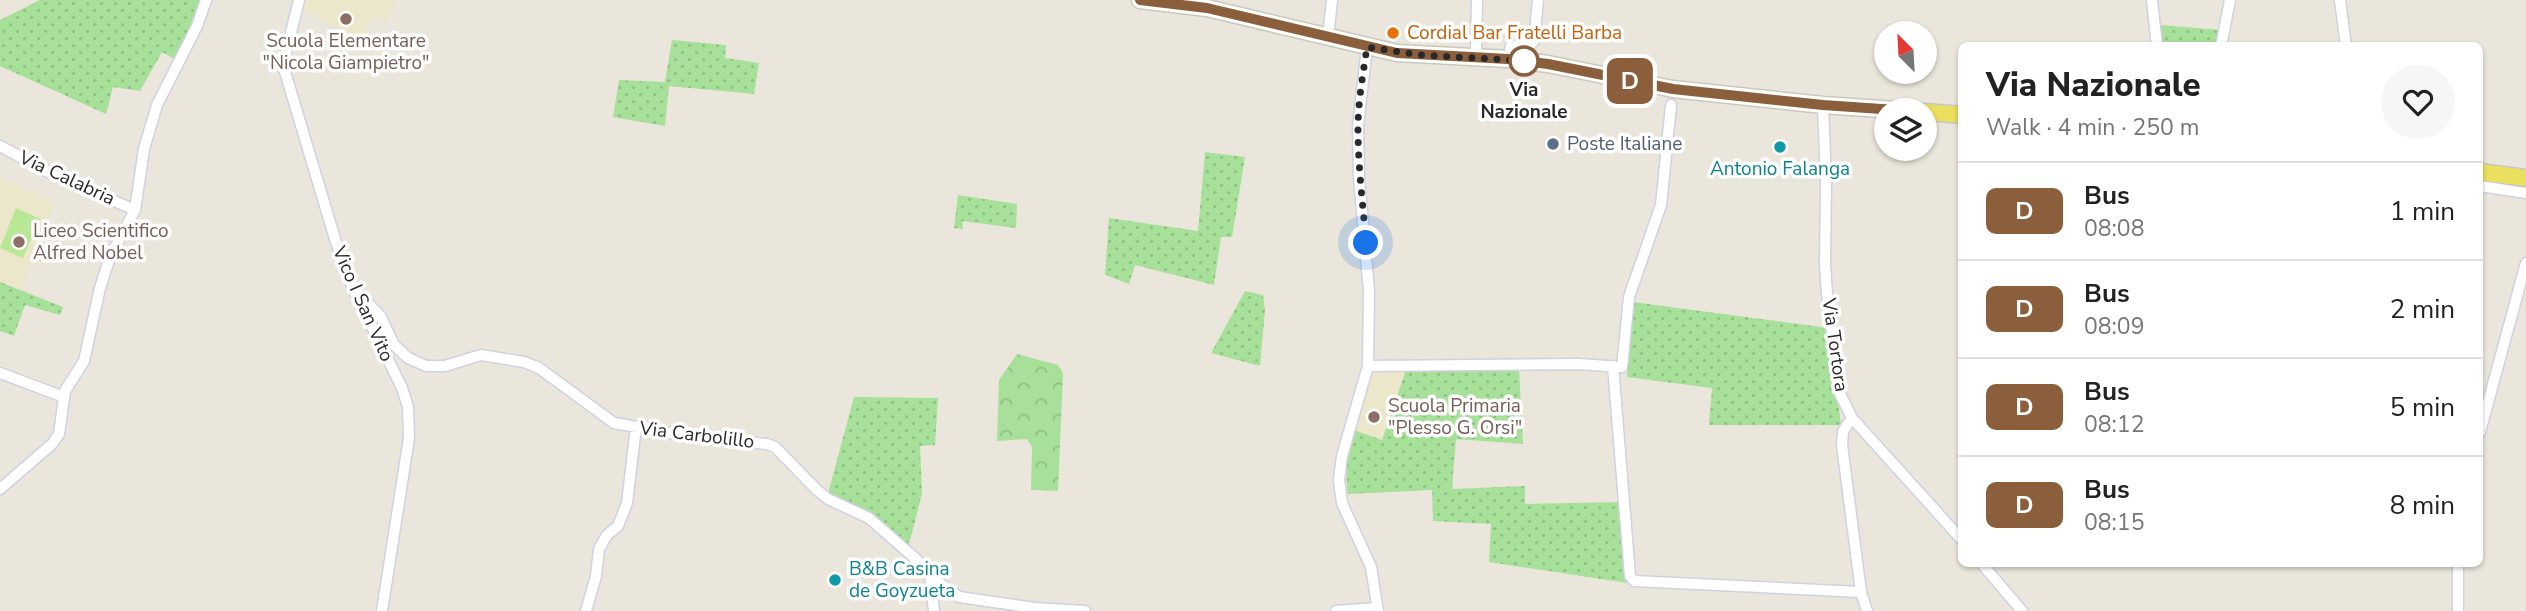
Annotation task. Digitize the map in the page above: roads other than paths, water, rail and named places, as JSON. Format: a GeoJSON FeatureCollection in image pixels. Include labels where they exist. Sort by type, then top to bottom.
{"type":"FeatureCollection","features":[{"type":"Feature","properties":{"kind":"main road"},"geometry":{"type":"LineString","coordinates":[[1140,0],[1207,8],[1367,47],[1409,54],[1508,59],[1548,64],[1672,98],[1874,108]]}},
{"type":"Feature","properties":{"kind":"main road"},"geometry":{"type":"LineString","coordinates":[[1937,113],[1958,115]]}},
{"type":"Feature","properties":{"kind":"main road"},"geometry":{"type":"LineString","coordinates":[[2483,172],[2526,178]]}},
{"type":"Feature","properties":{"kind":"street"},"geometry":{"type":"LineString","coordinates":[[0,489],[52,444],[59,434],[65,391],[84,361],[110,257],[135,210],[144,149],[157,105],[197,26],[206,0]]}},
{"type":"Feature","properties":{"kind":"street","name":"Vico I San Vito"},"geometry":{"type":"LineString","coordinates":[[299,0],[283,65],[335,239],[352,286],[408,407],[409,438],[382,611]]}},
{"type":"Feature","properties":{"kind":"street"},"geometry":{"type":"LineString","coordinates":[[1328,38],[1332,0]]}},
{"type":"Feature","properties":{"kind":"street"},"geometry":{"type":"LineString","coordinates":[[1476,57],[1477,0]]}},
{"type":"Feature","properties":{"kind":"street"},"geometry":{"type":"LineString","coordinates":[[1508,59],[1511,46],[1528,47],[1534,41],[1538,0]]}},
{"type":"Feature","properties":{"kind":"street"},"geometry":{"type":"LineString","coordinates":[[2152,0],[2157,42]]}},
{"type":"Feature","properties":{"kind":"street"},"geometry":{"type":"LineString","coordinates":[[2222,42],[2230,0]]}},
{"type":"Feature","properties":{"kind":"street"},"geometry":{"type":"LineString","coordinates":[[2340,0],[2345,42]]}},
{"type":"Feature","properties":{"kind":"street"},"geometry":{"type":"LineString","coordinates":[[1336,611],[1378,609],[1371,567],[1342,503],[1339,480],[1342,456],[1368,366],[1369,291],[1359,178],[1358,127],[1367,47]]}},
{"type":"Feature","properties":{"kind":"street"},"geometry":{"type":"LineString","coordinates":[[1368,366],[1578,364],[1622,367],[1629,297],[1661,205],[1672,98]]}},
{"type":"Feature","properties":{"kind":"street","name":"Via Tortora"},"geometry":{"type":"LineString","coordinates":[[1823,105],[1825,264],[1840,394],[1852,418],[1958,536]]}},
{"type":"Feature","properties":{"kind":"street","name":"Via Calabria"},"geometry":{"type":"LineString","coordinates":[[0,146],[54,175],[135,210]]}},
{"type":"Feature","properties":{"kind":"street"},"geometry":{"type":"LineString","coordinates":[[2483,186],[2526,193]]}},
{"type":"Feature","properties":{"kind":"street"},"geometry":{"type":"LineString","coordinates":[[2483,421],[2526,263]]}},
{"type":"Feature","properties":{"kind":"street","name":"Via Carbolillo"},"geometry":{"type":"LineString","coordinates":[[352,286],[381,317],[394,345],[408,358],[426,366],[445,366],[481,355],[524,362],[539,368],[614,423],[693,437],[767,444],[775,447],[828,499],[869,518],[917,560],[930,576],[959,597],[1035,608],[1085,611]]}},
{"type":"Feature","properties":{"kind":"street"},"geometry":{"type":"LineString","coordinates":[[1613,366],[1630,576],[1634,581],[1861,592]]}},
{"type":"Feature","properties":{"kind":"street"},"geometry":{"type":"LineString","coordinates":[[0,373],[64,397]]}},
{"type":"Feature","properties":{"kind":"street"},"geometry":{"type":"LineString","coordinates":[[1852,418],[1843,431],[1842,445],[1861,592],[1867,611]]}},
{"type":"Feature","properties":{"kind":"street"},"geometry":{"type":"LineString","coordinates":[[586,611],[600,549],[607,535],[618,526],[627,503],[636,427]]}},
{"type":"Feature","properties":{"kind":"street"},"geometry":{"type":"LineString","coordinates":[[1985,567],[2022,611]]}},
{"type":"Feature","properties":{"kind":"street"},"geometry":{"type":"LineString","coordinates":[[2458,567],[2458,611]]}},
{"type":"Feature","properties":{"kind":"street"},"geometry":{"type":"LineString","coordinates":[[930,576],[934,611]]}},
{"type":"Feature","properties":{"kind":"place","name":"Scuola Elementare \"Nicola Giampietro\""},"geometry":{"type":"Point","coordinates":[346,19]}},
{"type":"Feature","properties":{"kind":"place","name":"Cordial Bar Fratelli Barba"},"geometry":{"type":"Point","coordinates":[1393,33]}},
{"type":"Feature","properties":{"kind":"place","name":"Via Nazionale"},"geometry":{"type":"Point","coordinates":[1524,61]}},
{"type":"Feature","properties":{"kind":"place","name":"Poste Italiane"},"geometry":{"type":"Point","coordinates":[1553,144]}},
{"type":"Feature","properties":{"kind":"place","name":"Antonio Falanga"},"geometry":{"type":"Point","coordinates":[1780,147]}},
{"type":"Feature","properties":{"kind":"place","name":"Liceo Scientifico Alfred Nobel"},"geometry":{"type":"Point","coordinates":[19,242]}},
{"type":"Feature","properties":{"kind":"place","name":"Scuola Primaria \"Plesso G. Orsi\""},"geometry":{"type":"Point","coordinates":[1374,417]}},
{"type":"Feature","properties":{"kind":"place","name":"B&B Casina de Goyzueta"},"geometry":{"type":"Point","coordinates":[835,580]}}]}
